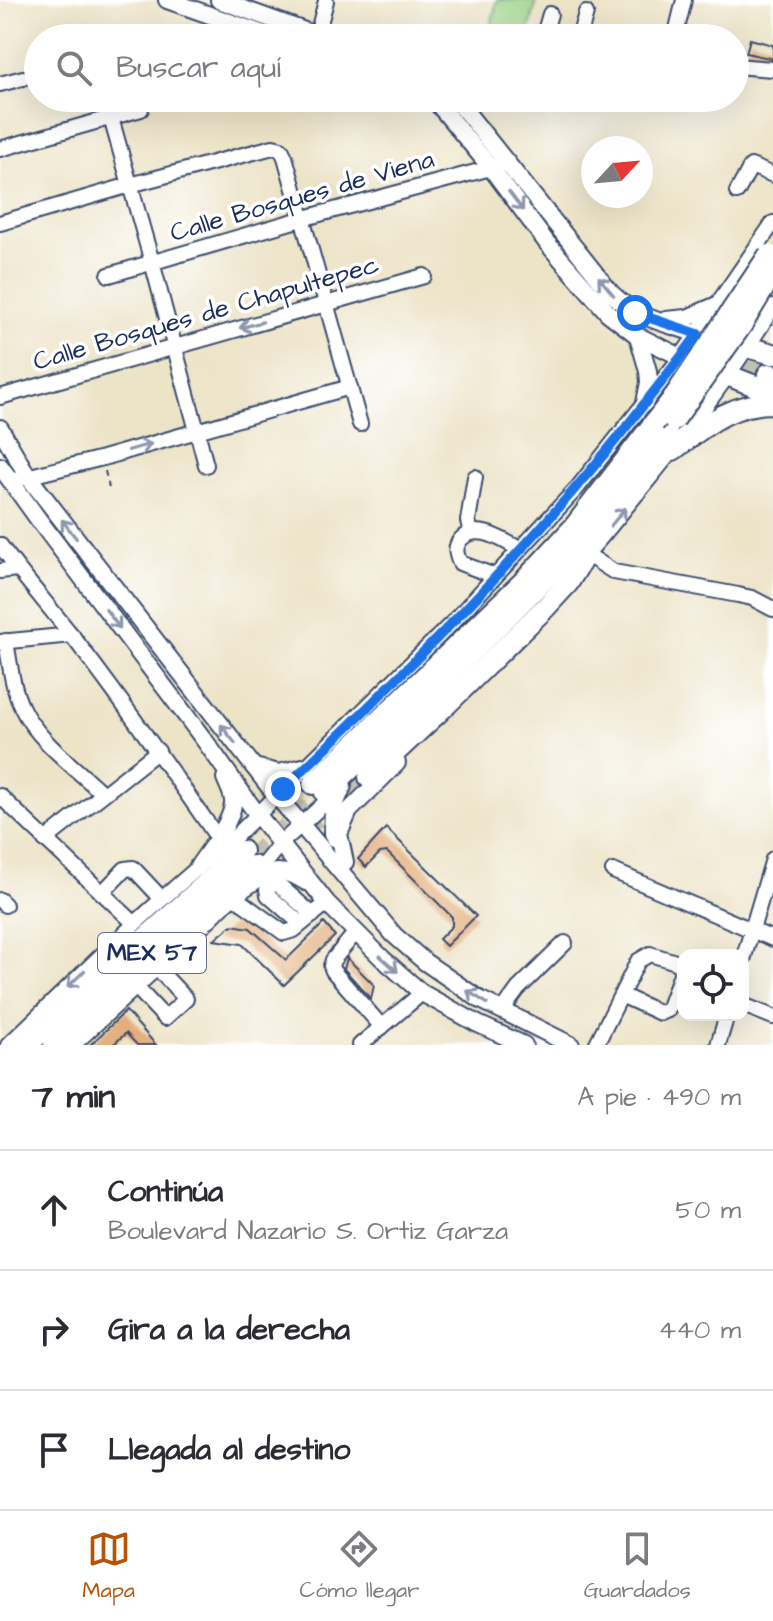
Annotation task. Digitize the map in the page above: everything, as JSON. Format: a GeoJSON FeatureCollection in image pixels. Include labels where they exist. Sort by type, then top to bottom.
{"type":"FeatureCollection","features":[{"type":"Feature","properties":{"kind":"highway"},"geometry":{"type":"LineString","coordinates":[[369,777],[564,588],[577,558],[638,470],[672,400],[773,248]]}},
{"type":"Feature","properties":{"kind":"highway"},"geometry":{"type":"LineString","coordinates":[[320,783],[525,580],[574,527],[741,326],[773,273]]}},
{"type":"Feature","properties":{"kind":"highway"},"geometry":{"type":"LineString","coordinates":[[698,334],[748,347],[771,378]]}},
{"type":"Feature","properties":{"kind":"highway"},"geometry":{"type":"LineString","coordinates":[[681,357],[728,376],[771,378]]}},
{"type":"Feature","properties":{"kind":"highway"},"geometry":{"type":"LineString","coordinates":[[673,450],[714,419],[758,403],[771,378]]}},
{"type":"Feature","properties":{"kind":"highway"},"geometry":{"type":"LineString","coordinates":[[418,683],[434,656],[486,605],[595,487],[655,399]]}},
{"type":"Feature","properties":{"kind":"highway"},"geometry":{"type":"LineString","coordinates":[[492,646],[542,590],[577,558]]}},
{"type":"Feature","properties":{"kind":"highway"},"geometry":{"type":"LineString","coordinates":[[320,783],[402,722],[577,558]]}},
{"type":"Feature","properties":{"kind":"highway","name":"MEX 57"},"geometry":{"type":"LineString","coordinates":[[54,1045],[232,891],[242,854]]}},
{"type":"Feature","properties":{"kind":"highway","name":"MEX 57"},"geometry":{"type":"LineString","coordinates":[[27,1045],[242,854]]}},
{"type":"Feature","properties":{"kind":"main road"},"geometry":{"type":"LineString","coordinates":[[167,0],[236,24]]}},
{"type":"Feature","properties":{"kind":"main road"},"geometry":{"type":"LineString","coordinates":[[225,20],[224,2],[285,24]]}},
{"type":"Feature","properties":{"kind":"main road"},"geometry":{"type":"LineString","coordinates":[[445,112],[547,243],[608,313],[638,336],[681,357]]}},
{"type":"Feature","properties":{"kind":"main road"},"geometry":{"type":"LineString","coordinates":[[466,112],[611,293],[635,313],[698,334]]}},
{"type":"Feature","properties":{"kind":"main road"},"geometry":{"type":"LineString","coordinates":[[655,319],[687,318],[717,305]]}},
{"type":"Feature","properties":{"kind":"main road"},"geometry":{"type":"LineString","coordinates":[[638,336],[655,399]]}},
{"type":"Feature","properties":{"kind":"main road"},"geometry":{"type":"LineString","coordinates":[[0,428],[27,475],[254,767],[394,935],[425,962],[479,999],[571,1045]]}},
{"type":"Feature","properties":{"kind":"main road"},"geometry":{"type":"LineString","coordinates":[[0,466],[257,814],[327,903],[422,993],[524,1045]]}},
{"type":"Feature","properties":{"kind":"main road"},"geometry":{"type":"LineString","coordinates":[[345,862],[339,834],[349,811],[477,689],[543,621],[562,596],[564,588]]}},
{"type":"Feature","properties":{"kind":"main road"},"geometry":{"type":"LineString","coordinates":[[197,868],[242,854],[227,820],[233,803],[232,793],[205,741]]}},
{"type":"Feature","properties":{"kind":"main road"},"geometry":{"type":"LineString","coordinates":[[254,767],[320,783],[333,810],[332,834],[368,905]]}},
{"type":"Feature","properties":{"kind":"main road"},"geometry":{"type":"LineString","coordinates":[[232,891],[279,870],[293,874],[314,887]]}},
{"type":"Feature","properties":{"kind":"street"},"geometry":{"type":"LineString","coordinates":[[678,24],[682,0]]}},
{"type":"Feature","properties":{"kind":"street"},"geometry":{"type":"LineString","coordinates":[[323,24],[326,1]]}},
{"type":"Feature","properties":{"kind":"street"},"geometry":{"type":"LineString","coordinates":[[583,24],[586,13]]}},
{"type":"Feature","properties":{"kind":"street"},"geometry":{"type":"LineString","coordinates":[[547,24],[550,14]]}},
{"type":"Feature","properties":{"kind":"street"},"geometry":{"type":"LineString","coordinates":[[749,67],[773,69]]}},
{"type":"Feature","properties":{"kind":"street"},"geometry":{"type":"LineString","coordinates":[[0,84],[23,78]]}},
{"type":"Feature","properties":{"kind":"street"},"geometry":{"type":"LineString","coordinates":[[0,149],[131,112]]}},
{"type":"Feature","properties":{"kind":"street"},"geometry":{"type":"LineString","coordinates":[[111,118],[206,465]]}},
{"type":"Feature","properties":{"kind":"street"},"geometry":{"type":"LineString","coordinates":[[0,223],[273,147],[281,149],[360,424]]}},
{"type":"Feature","properties":{"kind":"street","name":"Calle Bosques de Viena"},"geometry":{"type":"LineString","coordinates":[[109,275],[508,163]]}},
{"type":"Feature","properties":{"kind":"street"},"geometry":{"type":"LineString","coordinates":[[737,192],[751,166],[773,175]]}},
{"type":"Feature","properties":{"kind":"street"},"geometry":{"type":"LineString","coordinates":[[655,399],[773,223]]}},
{"type":"Feature","properties":{"kind":"street","name":"Calle Bosques de Chapultepec"},"geometry":{"type":"LineString","coordinates":[[0,397],[424,276]]}},
{"type":"Feature","properties":{"kind":"street"},"geometry":{"type":"LineString","coordinates":[[732,282],[735,300],[740,306],[756,313],[773,307]]}},
{"type":"Feature","properties":{"kind":"street"},"geometry":{"type":"LineString","coordinates":[[773,307],[728,376],[673,450],[577,558],[614,572],[752,598],[773,609]]}},
{"type":"Feature","properties":{"kind":"street"},"geometry":{"type":"LineString","coordinates":[[11,482],[27,475],[103,458],[350,387]]}},
{"type":"Feature","properties":{"kind":"street"},"geometry":{"type":"LineString","coordinates":[[242,854],[280,844],[302,825],[320,783],[450,625],[664,390],[674,393],[692,410],[695,420]]}},
{"type":"Feature","properties":{"kind":"street"},"geometry":{"type":"LineString","coordinates":[[471,532],[468,521],[475,477]]}},
{"type":"Feature","properties":{"kind":"street"},"geometry":{"type":"LineString","coordinates":[[495,576],[460,563],[456,545],[463,537],[480,531],[520,549]]}},
{"type":"Feature","properties":{"kind":"street"},"geometry":{"type":"LineString","coordinates":[[0,545],[158,751],[242,854]]}},
{"type":"Feature","properties":{"kind":"street"},"geometry":{"type":"LineString","coordinates":[[0,571],[17,569]]}},
{"type":"Feature","properties":{"kind":"street"},"geometry":{"type":"LineString","coordinates":[[72,635],[3,642],[17,695],[30,722],[103,794]]}},
{"type":"Feature","properties":{"kind":"street"},"geometry":{"type":"LineString","coordinates":[[242,854],[257,814],[277,795],[320,783],[426,712],[492,646]]}},
{"type":"Feature","properties":{"kind":"street"},"geometry":{"type":"LineString","coordinates":[[45,840],[158,751]]}},
{"type":"Feature","properties":{"kind":"street"},"geometry":{"type":"LineString","coordinates":[[0,796],[134,923]]}},
{"type":"Feature","properties":{"kind":"street"},"geometry":{"type":"LineString","coordinates":[[746,949],[773,859]]}},
{"type":"Feature","properties":{"kind":"street"},"geometry":{"type":"LineString","coordinates":[[102,893],[129,867],[162,899]]}},
{"type":"Feature","properties":{"kind":"street"},"geometry":{"type":"LineString","coordinates":[[8,1045],[134,923],[197,868]]}},
{"type":"Feature","properties":{"kind":"street"},"geometry":{"type":"LineString","coordinates":[[613,871],[773,939]]}},
{"type":"Feature","properties":{"kind":"street"},"geometry":{"type":"LineString","coordinates":[[73,1045],[157,968],[232,891],[284,933],[294,930],[327,903]]}},
{"type":"Feature","properties":{"kind":"street"},"geometry":{"type":"LineString","coordinates":[[356,932],[331,966],[382,1027]]}},
{"type":"Feature","properties":{"kind":"street"},"geometry":{"type":"LineString","coordinates":[[502,1011],[518,989],[565,943]]}},
{"type":"Feature","properties":{"kind":"street"},"geometry":{"type":"LineString","coordinates":[[596,1045],[621,995],[638,961],[643,956],[650,954],[681,966],[668,1010],[664,1012],[660,1013],[621,995]]}},
{"type":"Feature","properties":{"kind":"street"},"geometry":{"type":"LineString","coordinates":[[136,987],[165,1018],[186,999],[157,968]]}},
{"type":"Feature","properties":{"kind":"street"},"geometry":{"type":"LineString","coordinates":[[360,1045],[422,993]]}},
{"type":"Feature","properties":{"kind":"street"},"geometry":{"type":"LineString","coordinates":[[749,1007],[773,1017]]}},
{"type":"Feature","properties":{"kind":"street"},"geometry":{"type":"LineString","coordinates":[[718,1045],[725,1021]]}},
{"type":"Feature","properties":{"kind":"path"},"geometry":{"type":"LineString","coordinates":[[103,458],[109,488]]}},
{"type":"Feature","properties":{"kind":"green space"},"geometry":{"type":"Polygon","coordinates":[[[497,0],[537,0],[531,24],[491,24],[497,0]]]}},
{"type":"Feature","properties":{"kind":"building"},"geometry":{"type":"Polygon","coordinates":[[[750,39],[773,45],[773,59],[749,54],[750,39]]]}},
{"type":"Feature","properties":{"kind":"building"},"geometry":{"type":"Polygon","coordinates":[[[386,828],[476,916],[446,946],[439,939],[452,926],[452,917],[387,852],[380,853],[366,867],[358,859],[386,828]]]}},
{"type":"Feature","properties":{"kind":"building"},"geometry":{"type":"Polygon","coordinates":[[[324,923],[335,936],[284,985],[242,944],[214,940],[232,925],[250,928],[286,960],[324,923]]]}},
{"type":"Feature","properties":{"kind":"building"},"geometry":{"type":"Polygon","coordinates":[[[347,958],[374,985],[371,999],[344,969],[347,958]]]}},
{"type":"Feature","properties":{"kind":"building"},"geometry":{"type":"Polygon","coordinates":[[[126,1011],[156,1045],[137,1045],[126,1033],[113,1045],[90,1045],[126,1011]]]}},
{"type":"Feature","properties":{"kind":"tunnel"},"geometry":{"type":"LineString","coordinates":[[713,374],[741,370],[768,374]]}},
{"type":"Feature","properties":{"kind":"tunnel"},"geometry":{"type":"LineString","coordinates":[[301,830],[369,777]]}},
{"type":"Feature","properties":{"kind":"tunnel"},"geometry":{"type":"LineString","coordinates":[[250,860],[325,793]]}},
{"type":"Feature","properties":{"kind":"route"},"geometry":{"type":"LineString","coordinates":[[283,789],[450,625],[578,487],[698,334],[635,313]]}}]}
